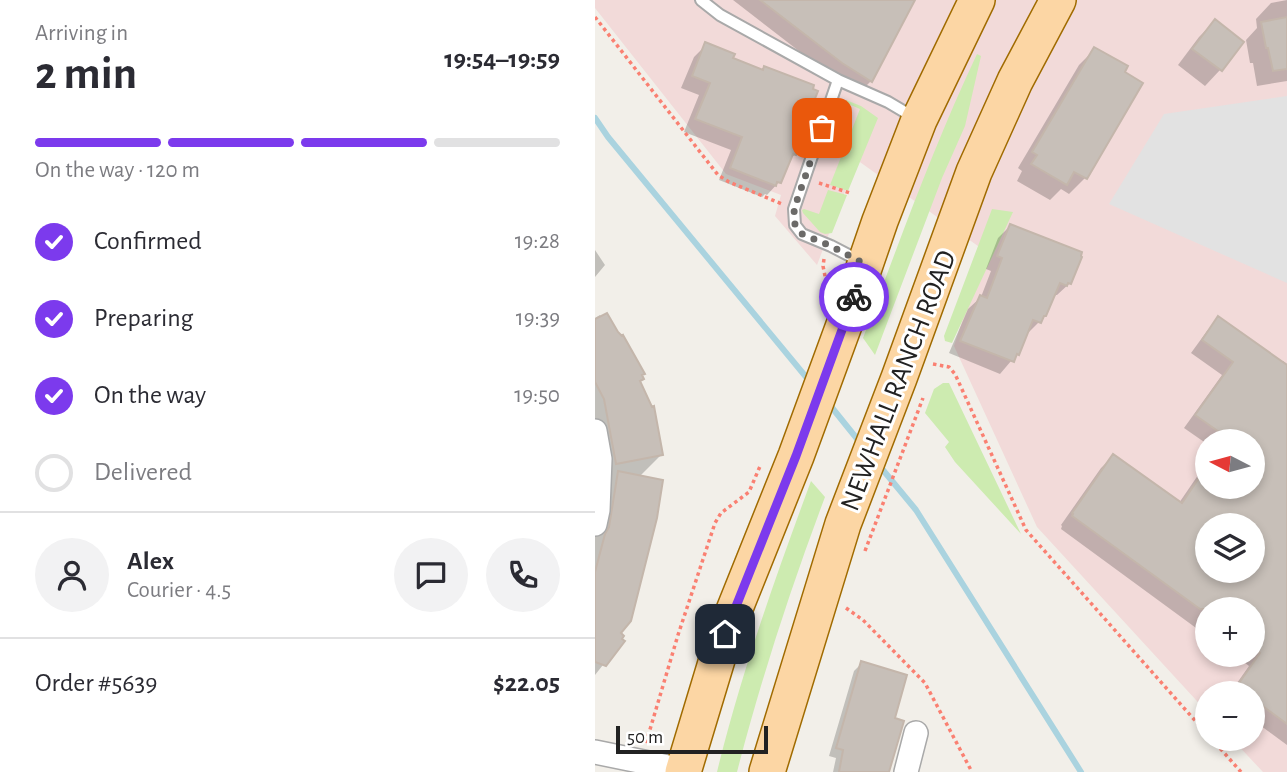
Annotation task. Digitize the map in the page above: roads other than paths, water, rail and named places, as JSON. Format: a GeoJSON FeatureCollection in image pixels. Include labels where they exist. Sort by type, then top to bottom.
{"type":"FeatureCollection","features":[{"type":"Feature","properties":{"kind":"main road"},"geometry":{"type":"LineString","coordinates":[[683,771],[780,456],[836,304],[865,264],[919,120],[977,0]]}},
{"type":"Feature","properties":{"kind":"main road","name":"NEWHALL RANCH ROAD"},"geometry":{"type":"LineString","coordinates":[[767,772],[843,524],[918,381],[974,172],[1015,81],[1058,0]]}},
{"type":"Feature","properties":{"kind":"street"},"geometry":{"type":"LineString","coordinates":[[595,431],[598,459],[598,510],[595,524]]}},
{"type":"Feature","properties":{"kind":"street"},"geometry":{"type":"LineString","coordinates":[[906,772],[916,733]]}},
{"type":"Feature","properties":{"kind":"street"},"geometry":{"type":"LineString","coordinates":[[595,752],[683,771]]}},
{"type":"Feature","properties":{"kind":"lane"},"geometry":{"type":"LineString","coordinates":[[701,0],[720,15],[838,80],[888,102],[919,120]]}},
{"type":"Feature","properties":{"kind":"lane"},"geometry":{"type":"LineString","coordinates":[[838,80],[794,209],[795,225],[802,234],[865,264]]}},
{"type":"Feature","properties":{"kind":"waterway"},"geometry":{"type":"LineString","coordinates":[[595,118],[811,383]]}},
{"type":"Feature","properties":{"kind":"waterway"},"geometry":{"type":"LineString","coordinates":[[829,404],[862,445]]}},
{"type":"Feature","properties":{"kind":"waterway"},"geometry":{"type":"LineString","coordinates":[[878,464],[916,510],[1081,772]]}}]}
